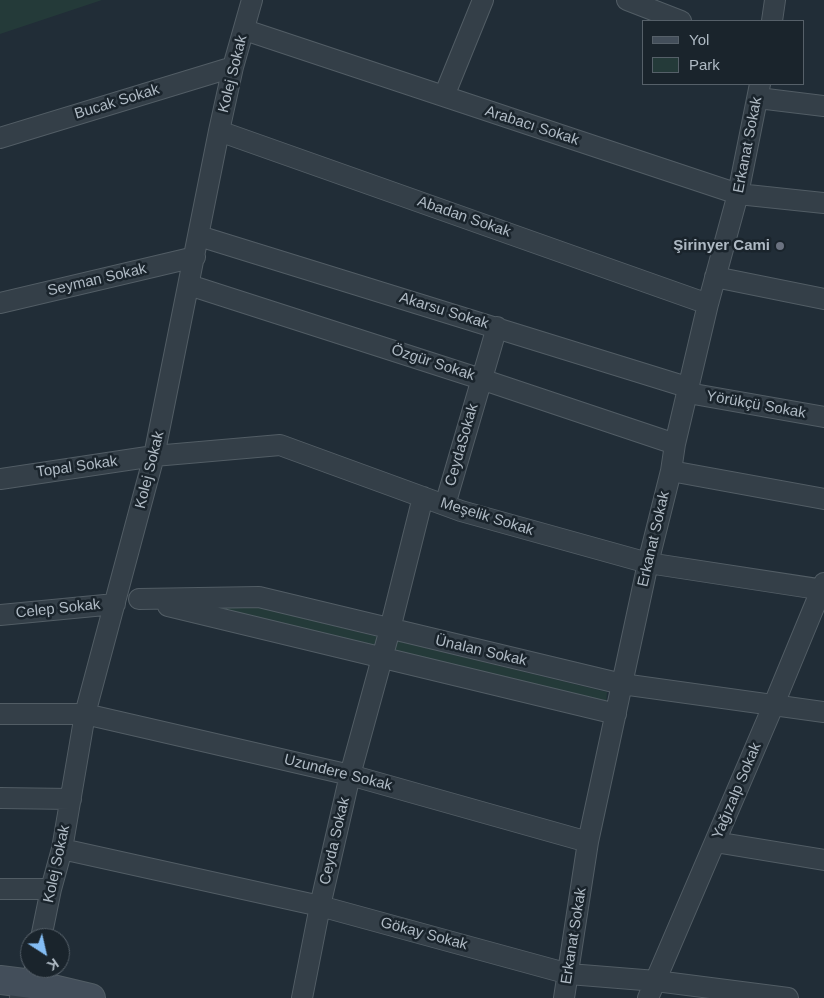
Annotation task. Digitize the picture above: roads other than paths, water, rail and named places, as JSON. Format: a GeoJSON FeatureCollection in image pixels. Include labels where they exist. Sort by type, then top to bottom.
{"type":"FeatureCollection","features":[{"type":"Feature","properties":{"kind":"main road"},"geometry":{"type":"LineString","coordinates":[[0,980],[29,983],[91,998]]}},
{"type":"Feature","properties":{"kind":"street","name":"Kolej Sokak"},"geometry":{"type":"LineString","coordinates":[[44,928],[62,849],[85,714],[154,456],[219,131],[233,67],[252,0]]}},
{"type":"Feature","properties":{"kind":"street"},"geometry":{"type":"LineString","coordinates":[[444,96],[484,0]]}},
{"type":"Feature","properties":{"kind":"street"},"geometry":{"type":"LineString","coordinates":[[627,0],[678,20]]}},
{"type":"Feature","properties":{"kind":"street"},"geometry":{"type":"LineString","coordinates":[[772,20],[775,0]]}},
{"type":"Feature","properties":{"kind":"street","name":"Arabacı Sokak"},"geometry":{"type":"LineString","coordinates":[[245,30],[738,194],[824,203]]}},
{"type":"Feature","properties":{"kind":"street","name":"Bucak Sokak"},"geometry":{"type":"LineString","coordinates":[[0,138],[233,67]]}},
{"type":"Feature","properties":{"kind":"street"},"geometry":{"type":"LineString","coordinates":[[759,91],[824,106]]}},
{"type":"Feature","properties":{"kind":"street","name":"Erkanat Sokak"},"geometry":{"type":"LineString","coordinates":[[564,998],[588,842],[648,563],[671,471],[675,444],[708,304],[738,194],[759,91]]}},
{"type":"Feature","properties":{"kind":"street","name":"Abadan Sokak"},"geometry":{"type":"LineString","coordinates":[[219,131],[708,304]]}},
{"type":"Feature","properties":{"kind":"street","name":"Akarsu Sokak"},"geometry":{"type":"LineString","coordinates":[[199,236],[497,327],[689,390]]}},
{"type":"Feature","properties":{"kind":"street","name":"Seyman Sokak"},"geometry":{"type":"LineString","coordinates":[[0,303],[195,257]]}},
{"type":"Feature","properties":{"kind":"street"},"geometry":{"type":"LineString","coordinates":[[715,277],[824,299]]}},
{"type":"Feature","properties":{"kind":"street","name":"Özgür Sokak"},"geometry":{"type":"LineString","coordinates":[[189,285],[675,444]]}},
{"type":"Feature","properties":{"kind":"street","name":"CeydaSokak"},"geometry":{"type":"LineString","coordinates":[[445,505],[497,327]]}},
{"type":"Feature","properties":{"kind":"street","name":"Yörükçü Sokak"},"geometry":{"type":"LineString","coordinates":[[689,390],[824,417]]}},
{"type":"Feature","properties":{"kind":"street","name":"Meşelik Sokak"},"geometry":{"type":"LineString","coordinates":[[154,456],[280,445],[461,511],[648,563],[823,588]]}},
{"type":"Feature","properties":{"kind":"street","name":"Topal Sokak"},"geometry":{"type":"LineString","coordinates":[[0,478],[154,456]]}},
{"type":"Feature","properties":{"kind":"street"},"geometry":{"type":"LineString","coordinates":[[671,471],[824,498]]}},
{"type":"Feature","properties":{"kind":"street","name":"Ceyda Sokak"},"geometry":{"type":"LineString","coordinates":[[302,998],[320,906],[350,775],[390,629],[422,497]]}},
{"type":"Feature","properties":{"kind":"street","name":"Yağızalp Sokak"},"geometry":{"type":"LineString","coordinates":[[652,990],[823,588]]}},
{"type":"Feature","properties":{"kind":"street","name":"Ünalan Sokak"},"geometry":{"type":"LineString","coordinates":[[116,599],[259,597],[622,684],[824,712]]}},
{"type":"Feature","properties":{"kind":"street","name":"Celep Sokak"},"geometry":{"type":"LineString","coordinates":[[0,615],[116,599]]}},
{"type":"Feature","properties":{"kind":"street","name":"Ünalan Sokak"},"geometry":{"type":"LineString","coordinates":[[139,599],[616,714]]}},
{"type":"Feature","properties":{"kind":"street","name":"Uzundere Sokak"},"geometry":{"type":"LineString","coordinates":[[0,714],[85,714],[350,775],[588,842]]}},
{"type":"Feature","properties":{"kind":"street"},"geometry":{"type":"LineString","coordinates":[[0,798],[71,799]]}},
{"type":"Feature","properties":{"kind":"street"},"geometry":{"type":"LineString","coordinates":[[715,842],[824,860]]}},
{"type":"Feature","properties":{"kind":"street","name":"Gökay Sokak"},"geometry":{"type":"LineString","coordinates":[[62,849],[320,906],[569,974],[652,990],[788,998]]}},
{"type":"Feature","properties":{"kind":"street"},"geometry":{"type":"LineString","coordinates":[[0,889],[52,889]]}},
{"type":"Feature","properties":{"kind":"place","name":"Şirinyer Cami"},"geometry":{"type":"Point","coordinates":[780,246]}}]}
